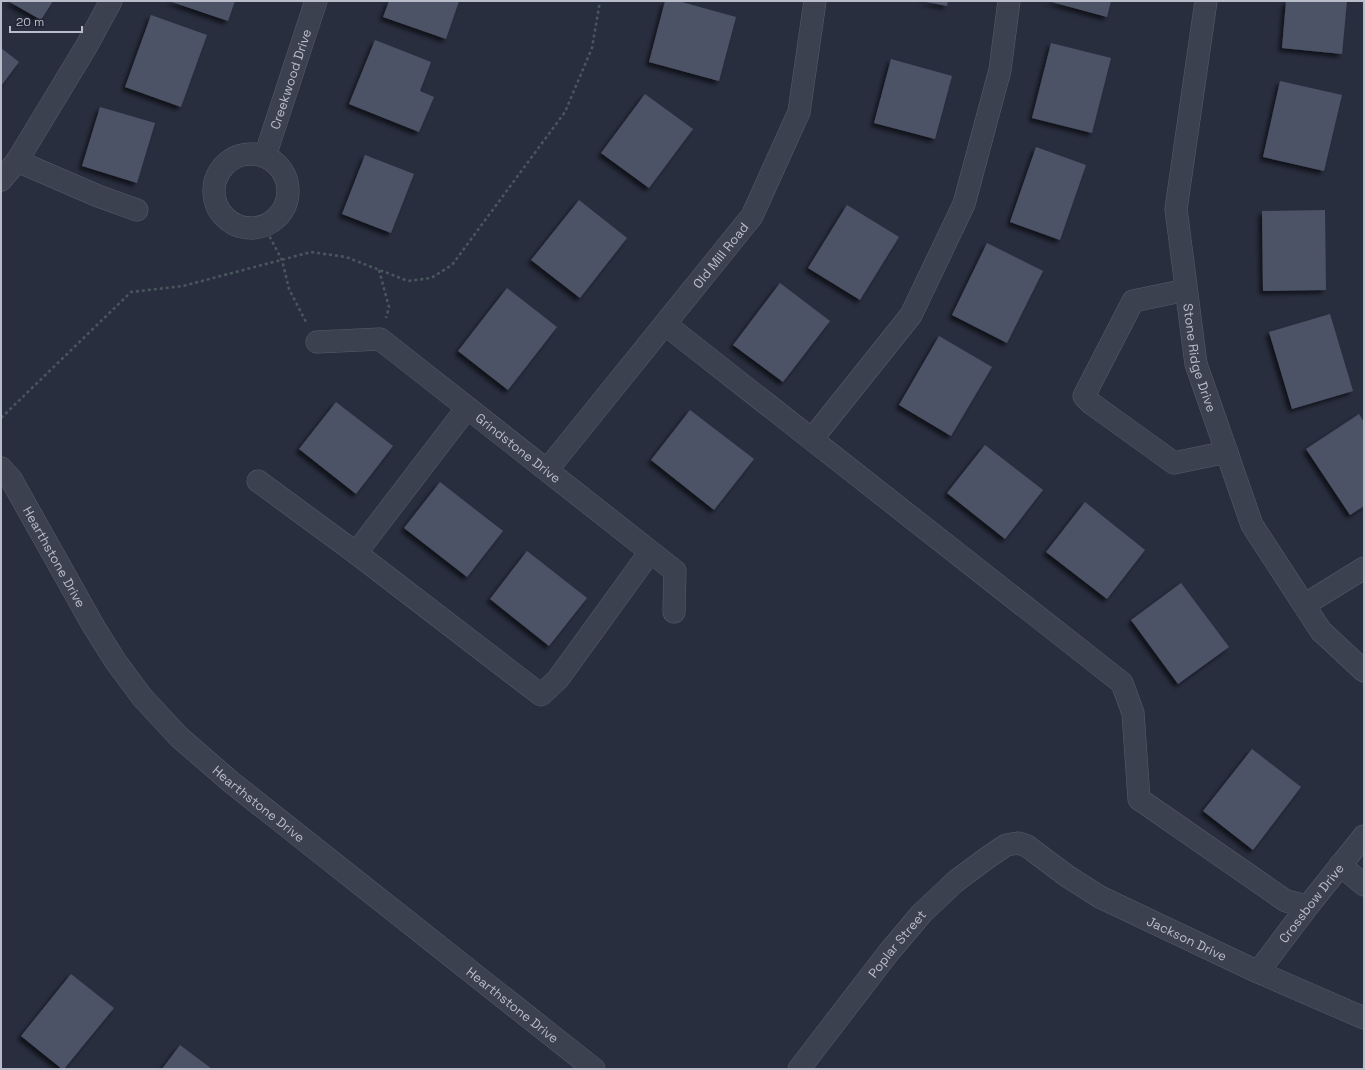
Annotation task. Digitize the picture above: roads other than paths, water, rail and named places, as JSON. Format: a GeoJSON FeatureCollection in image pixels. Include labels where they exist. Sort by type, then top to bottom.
{"type":"FeatureCollection","features":[{"type":"Feature","properties":{"kind":"street"},"geometry":{"type":"LineString","coordinates":[[1,180],[17,161],[86,47],[111,1]]}},
{"type":"Feature","properties":{"kind":"street","name":"Creekwood Drive"},"geometry":{"type":"LineString","coordinates":[[265,156],[316,1]]}},
{"type":"Feature","properties":{"kind":"street","name":"Old Mill Road"},"geometry":{"type":"LineString","coordinates":[[546,470],[752,216],[799,112],[815,1]]}},
{"type":"Feature","properties":{"kind":"street"},"geometry":{"type":"LineString","coordinates":[[812,439],[911,315],[964,204],[1000,70],[1009,1]]}},
{"type":"Feature","properties":{"kind":"street","name":"Stone Ridge Drive"},"geometry":{"type":"LineString","coordinates":[[1206,1],[1176,209],[1196,364],[1252,525],[1321,631],[1364,670]]}},
{"type":"Feature","properties":{"kind":"street"},"geometry":{"type":"LineString","coordinates":[[253,154],[265,156],[276,163],[284,173],[288,185],[288,198],[284,210],[275,220],[264,226],[252,228],[241,227],[230,221],[222,213],[216,203],[214,191],[216,179],[230,160],[253,154]]}},
{"type":"Feature","properties":{"kind":"street"},"geometry":{"type":"LineString","coordinates":[[17,161],[98,196],[137,210]]}},
{"type":"Feature","properties":{"kind":"street"},"geometry":{"type":"LineString","coordinates":[[1186,290],[1133,301],[1084,396],[1092,404],[1174,463],[1227,452]]}},
{"type":"Feature","properties":{"kind":"street"},"geometry":{"type":"LineString","coordinates":[[665,324],[1122,683],[1133,713],[1139,799],[1286,901],[1308,906]]}},
{"type":"Feature","properties":{"kind":"street","name":"Grindstone Drive"},"geometry":{"type":"LineString","coordinates":[[317,342],[380,339],[675,571],[674,612]]}},
{"type":"Feature","properties":{"kind":"street"},"geometry":{"type":"LineString","coordinates":[[356,553],[467,408]]}},
{"type":"Feature","properties":{"kind":"street","name":"Hearthstone Drive"},"geometry":{"type":"LineString","coordinates":[[4,478],[116,662],[142,697],[179,736],[231,782],[594,1069]]}},
{"type":"Feature","properties":{"kind":"street"},"geometry":{"type":"LineString","coordinates":[[258,481],[356,553],[541,695],[558,679],[650,552]]}},
{"type":"Feature","properties":{"kind":"street"},"geometry":{"type":"LineString","coordinates":[[1304,605],[1364,568]]}},
{"type":"Feature","properties":{"kind":"street","name":"Crossbow Drive"},"geometry":{"type":"LineString","coordinates":[[1258,972],[1364,836]]}},
{"type":"Feature","properties":{"kind":"street","name":"Jackson Drive"},"geometry":{"type":"LineString","coordinates":[[1018,843],[1027,846],[1067,876],[1100,897],[1258,972],[1364,1018]]}},
{"type":"Feature","properties":{"kind":"street","name":"Poplar Street"},"geometry":{"type":"LineString","coordinates":[[800,1069],[889,952],[922,913],[956,881],[987,858],[1006,845],[1018,843]]}},
{"type":"Feature","properties":{"kind":"street"},"geometry":{"type":"LineString","coordinates":[[1340,865],[1364,885]]}}]}
